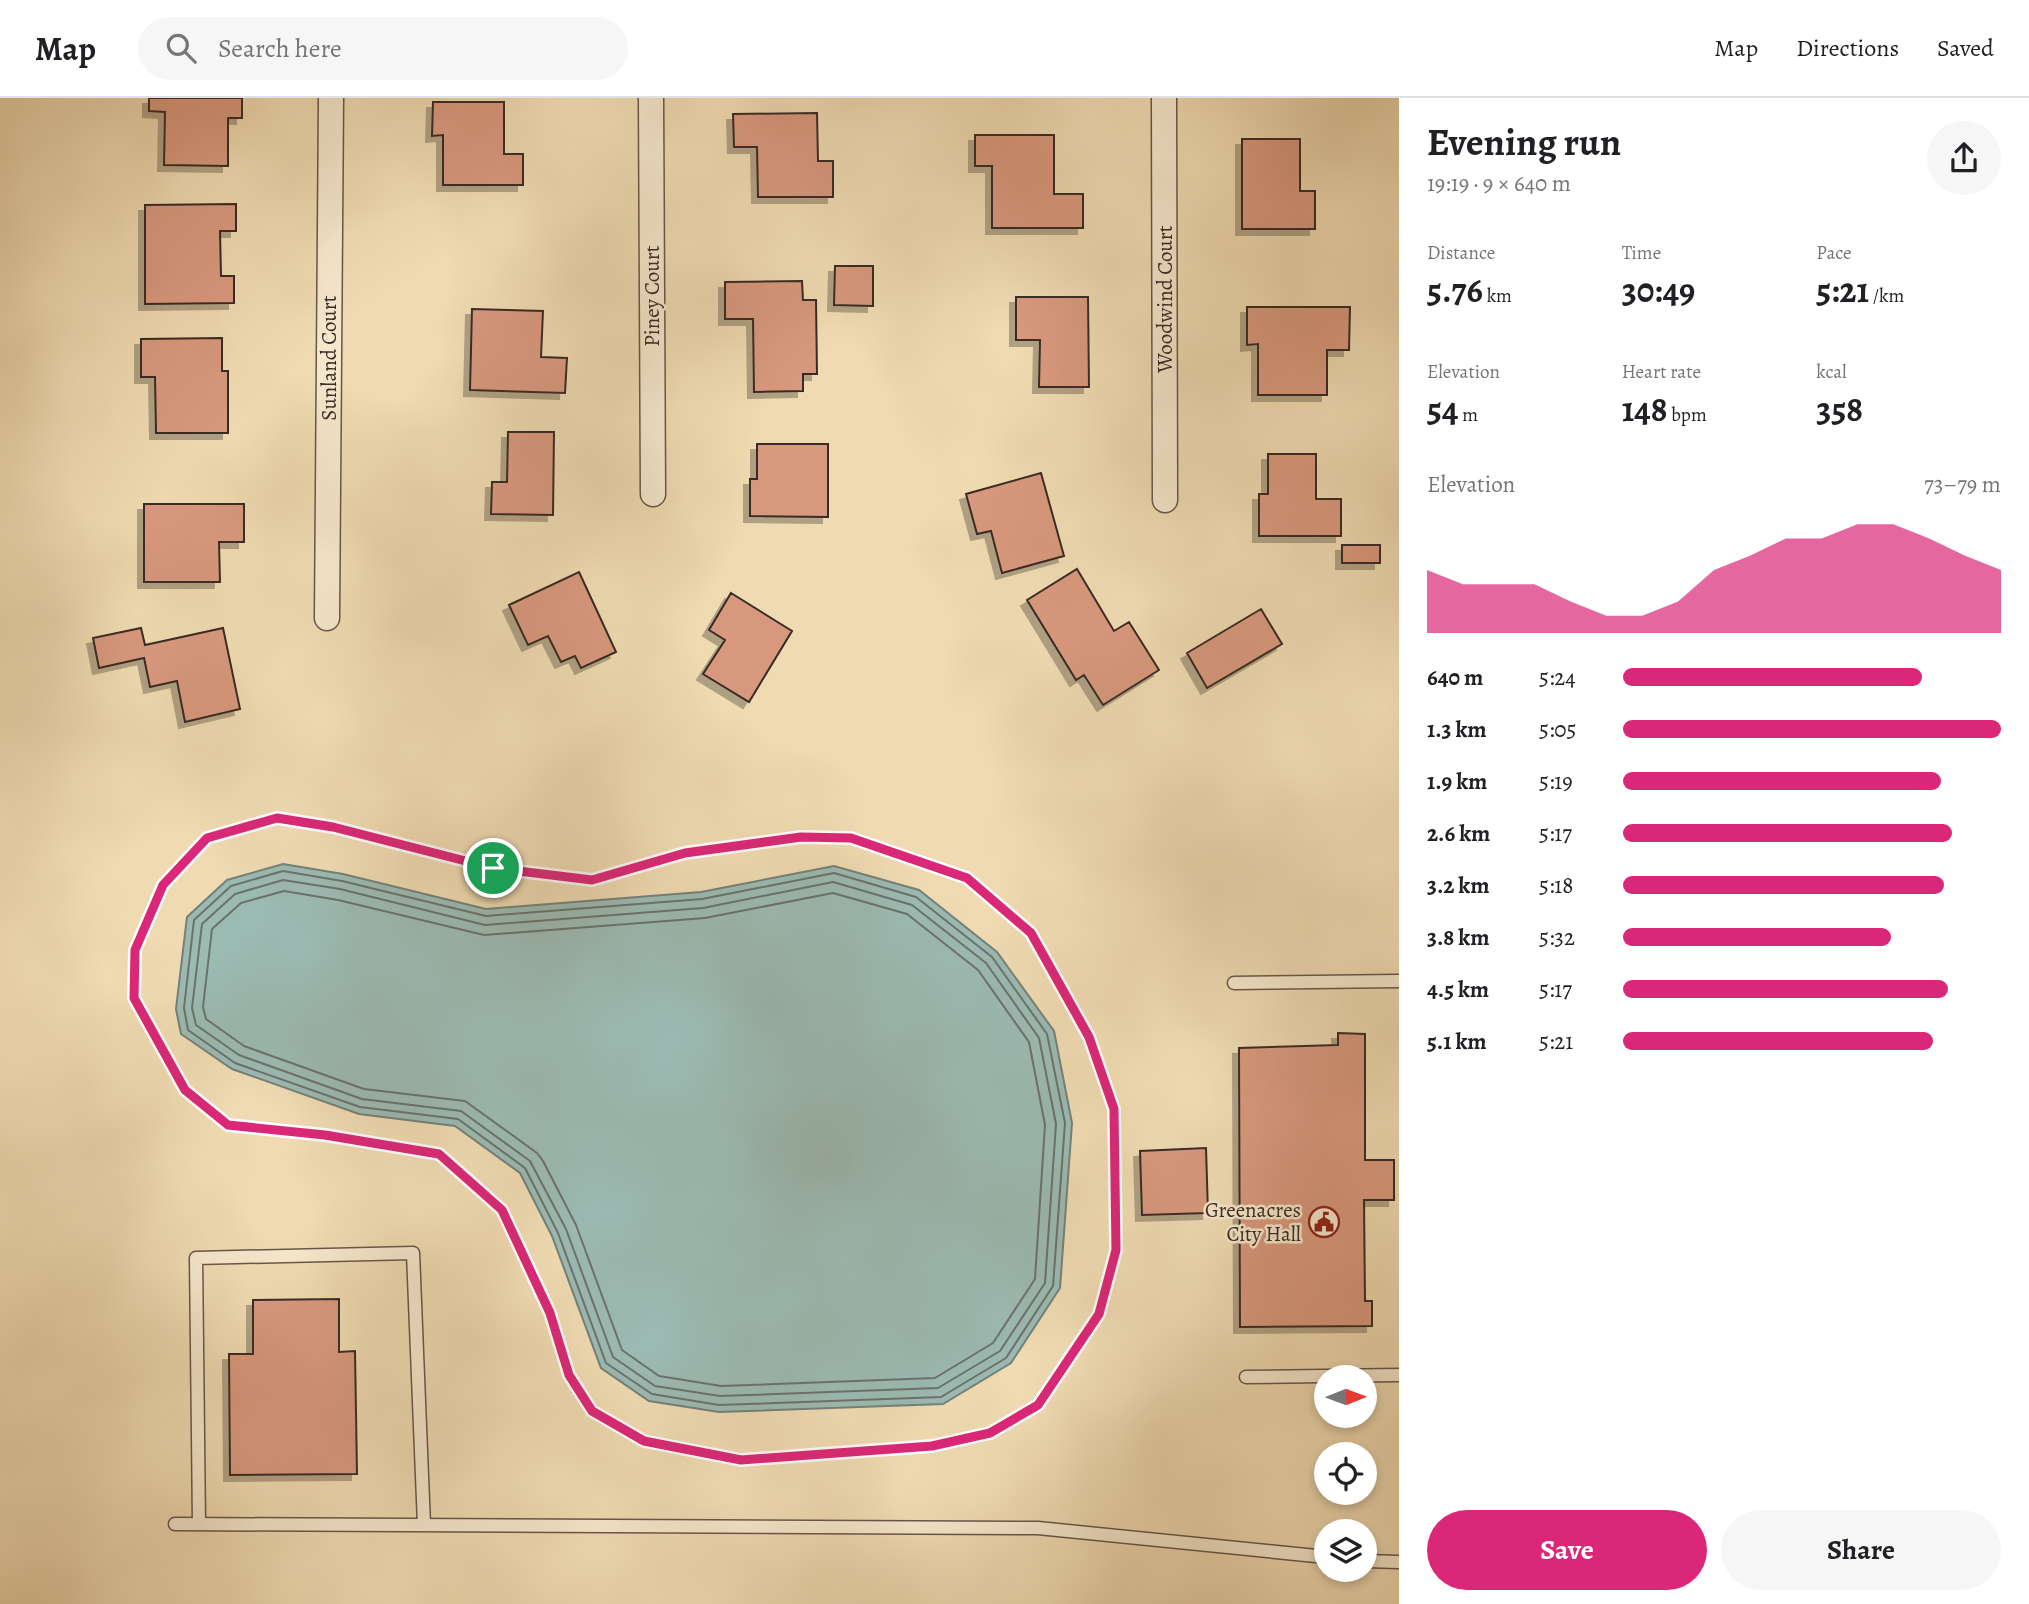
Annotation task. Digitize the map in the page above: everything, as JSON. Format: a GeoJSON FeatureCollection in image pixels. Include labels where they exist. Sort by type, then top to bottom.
{"type":"FeatureCollection","features":[{"type":"Feature","properties":{"kind":"street","name":"Sunland Court"},"geometry":{"type":"LineString","coordinates":[[327,618],[331,98]]}},
{"type":"Feature","properties":{"kind":"street","name":"Piney Court"},"geometry":{"type":"LineString","coordinates":[[652,98],[653,494]]}},
{"type":"Feature","properties":{"kind":"street","name":"Woodwind Court"},"geometry":{"type":"LineString","coordinates":[[1164,98],[1165,500]]}},
{"type":"Feature","properties":{"kind":"lane"},"geometry":{"type":"LineString","coordinates":[[1234,982],[1399,981]]}},
{"type":"Feature","properties":{"kind":"lane"},"geometry":{"type":"LineString","coordinates":[[199,1524],[196,1258],[413,1253],[424,1525]]}},
{"type":"Feature","properties":{"kind":"lane"},"geometry":{"type":"LineString","coordinates":[[1246,1377],[1399,1375]]}},
{"type":"Feature","properties":{"kind":"lane"},"geometry":{"type":"LineString","coordinates":[[175,1524],[1038,1528],[1314,1556]]}},
{"type":"Feature","properties":{"kind":"lane"},"geometry":{"type":"LineString","coordinates":[[1377,1561],[1399,1562]]}},
{"type":"Feature","properties":{"kind":"path"},"geometry":{"type":"LineString","coordinates":[[277,818],[333,827],[493,868],[592,880],[685,853],[801,837],[851,838],[967,878],[1031,933],[1089,1037],[1114,1109],[1116,1250],[1099,1314],[1038,1405],[990,1433],[932,1446],[741,1460],[644,1441],[592,1411],[569,1375],[550,1313],[502,1210],[439,1154],[325,1135],[228,1125],[185,1090],[134,998],[135,950],[163,885],[207,838],[277,818]]}},
{"type":"Feature","properties":{"kind":"water"},"geometry":{"type":"Polygon","coordinates":[[[283,864],[343,874],[486,909],[701,892],[834,866],[919,890],[997,952],[1054,1031],[1072,1123],[1060,1288],[1011,1363],[943,1404],[719,1412],[649,1401],[601,1368],[552,1236],[520,1173],[455,1126],[359,1114],[232,1069],[181,1034],[176,1009],[187,917],[227,880],[283,864]]]}},
{"type":"Feature","properties":{"kind":"building"},"geometry":{"type":"Polygon","coordinates":[[[149,98],[242,98],[242,118],[228,118],[228,166],[164,165],[165,112],[149,111],[149,98]]]}},
{"type":"Feature","properties":{"kind":"building"},"geometry":{"type":"Polygon","coordinates":[[[433,102],[504,102],[504,154],[523,154],[523,185],[443,185],[443,135],[432,136],[433,102]]]}},
{"type":"Feature","properties":{"kind":"building"},"geometry":{"type":"Polygon","coordinates":[[[817,113],[818,161],[833,161],[833,197],[758,197],[757,147],[734,147],[733,114],[817,113]]]}},
{"type":"Feature","properties":{"kind":"building"},"geometry":{"type":"Polygon","coordinates":[[[975,135],[1054,135],[1054,194],[1083,194],[1083,228],[992,228],[992,166],[975,166],[975,135]]]}},
{"type":"Feature","properties":{"kind":"building"},"geometry":{"type":"Polygon","coordinates":[[[1242,139],[1300,139],[1300,191],[1315,191],[1315,229],[1242,229],[1242,139]]]}},
{"type":"Feature","properties":{"kind":"building"},"geometry":{"type":"Polygon","coordinates":[[[236,204],[236,231],[220,231],[221,276],[234,276],[234,303],[145,304],[145,205],[236,204]]]}},
{"type":"Feature","properties":{"kind":"building"},"geometry":{"type":"Polygon","coordinates":[[[835,266],[873,266],[873,306],[834,305],[835,266]]]}},
{"type":"Feature","properties":{"kind":"building"},"geometry":{"type":"Polygon","coordinates":[[[802,281],[803,300],[816,300],[817,374],[803,374],[803,391],[754,392],[753,319],[725,319],[725,282],[802,281]]]}},
{"type":"Feature","properties":{"kind":"building"},"geometry":{"type":"Polygon","coordinates":[[[1016,297],[1088,297],[1089,387],[1039,387],[1040,340],[1016,340],[1016,297]]]}},
{"type":"Feature","properties":{"kind":"building"},"geometry":{"type":"Polygon","coordinates":[[[1247,307],[1350,307],[1349,350],[1327,350],[1327,395],[1258,395],[1258,344],[1247,345],[1247,307]]]}},
{"type":"Feature","properties":{"kind":"building"},"geometry":{"type":"Polygon","coordinates":[[[472,309],[543,311],[541,357],[567,358],[565,393],[470,390],[472,309]]]}},
{"type":"Feature","properties":{"kind":"building"},"geometry":{"type":"Polygon","coordinates":[[[222,338],[222,371],[228,371],[228,433],[156,433],[155,377],[141,377],[141,339],[222,338]]]}},
{"type":"Feature","properties":{"kind":"building"},"geometry":{"type":"Polygon","coordinates":[[[508,432],[554,432],[553,515],[491,514],[492,482],[507,482],[508,432]]]}},
{"type":"Feature","properties":{"kind":"building"},"geometry":{"type":"Polygon","coordinates":[[[757,444],[828,444],[828,517],[750,516],[750,479],[757,479],[757,444]]]}},
{"type":"Feature","properties":{"kind":"building"},"geometry":{"type":"Polygon","coordinates":[[[1268,454],[1316,454],[1316,499],[1341,499],[1341,536],[1259,536],[1259,494],[1268,494],[1268,454]]]}},
{"type":"Feature","properties":{"kind":"building"},"geometry":{"type":"Polygon","coordinates":[[[1041,473],[1064,556],[1002,573],[991,531],[977,534],[966,494],[1041,473]]]}},
{"type":"Feature","properties":{"kind":"building"},"geometry":{"type":"Polygon","coordinates":[[[144,504],[244,504],[244,542],[219,542],[220,582],[144,582],[144,504]]]}},
{"type":"Feature","properties":{"kind":"building"},"geometry":{"type":"Polygon","coordinates":[[[1342,545],[1380,545],[1380,563],[1342,563],[1342,545]]]}},
{"type":"Feature","properties":{"kind":"building"},"geometry":{"type":"Polygon","coordinates":[[[1077,569],[1114,631],[1129,622],[1159,670],[1103,705],[1084,675],[1076,680],[1027,600],[1077,569]]]}},
{"type":"Feature","properties":{"kind":"building"},"geometry":{"type":"Polygon","coordinates":[[[579,572],[616,652],[581,668],[575,656],[561,662],[548,636],[528,645],[509,605],[579,572]]]}},
{"type":"Feature","properties":{"kind":"building"},"geometry":{"type":"Polygon","coordinates":[[[731,593],[792,631],[749,702],[703,674],[725,640],[709,630],[731,593]]]}},
{"type":"Feature","properties":{"kind":"building"},"geometry":{"type":"Polygon","coordinates":[[[1261,609],[1282,644],[1207,688],[1187,653],[1261,609]]]}},
{"type":"Feature","properties":{"kind":"building"},"geometry":{"type":"Polygon","coordinates":[[[141,628],[145,645],[223,628],[240,709],[185,722],[177,681],[150,687],[144,658],[99,668],[93,638],[141,628]]]}},
{"type":"Feature","properties":{"kind":"building"},"geometry":{"type":"Polygon","coordinates":[[[1338,1033],[1365,1034],[1365,1160],[1394,1160],[1394,1200],[1364,1200],[1365,1301],[1372,1301],[1372,1326],[1240,1327],[1239,1048],[1338,1045],[1338,1033]]]}},
{"type":"Feature","properties":{"kind":"building"},"geometry":{"type":"Polygon","coordinates":[[[1206,1148],[1208,1213],[1142,1215],[1140,1151],[1206,1148]]]}},
{"type":"Feature","properties":{"kind":"building"},"geometry":{"type":"Polygon","coordinates":[[[339,1299],[339,1352],[355,1351],[357,1474],[230,1475],[229,1354],[253,1354],[253,1300],[339,1299]]]}},
{"type":"Feature","properties":{"kind":"place","name":"Greenacres City Hall"},"geometry":{"type":"Point","coordinates":[1324,1222]}},
{"type":"Feature","properties":{"kind":"route"},"geometry":{"type":"LineString","coordinates":[[277,818],[333,827],[493,868],[592,880],[685,853],[801,837],[851,838],[967,878],[1031,933],[1089,1037],[1114,1109],[1116,1250],[1099,1314],[1038,1405],[990,1433],[932,1446],[867,1452],[741,1460],[644,1441],[592,1411],[569,1375],[550,1313],[502,1210],[439,1154],[325,1135],[228,1125],[185,1090],[134,998],[135,950],[163,885],[207,838],[277,818]]}}]}
